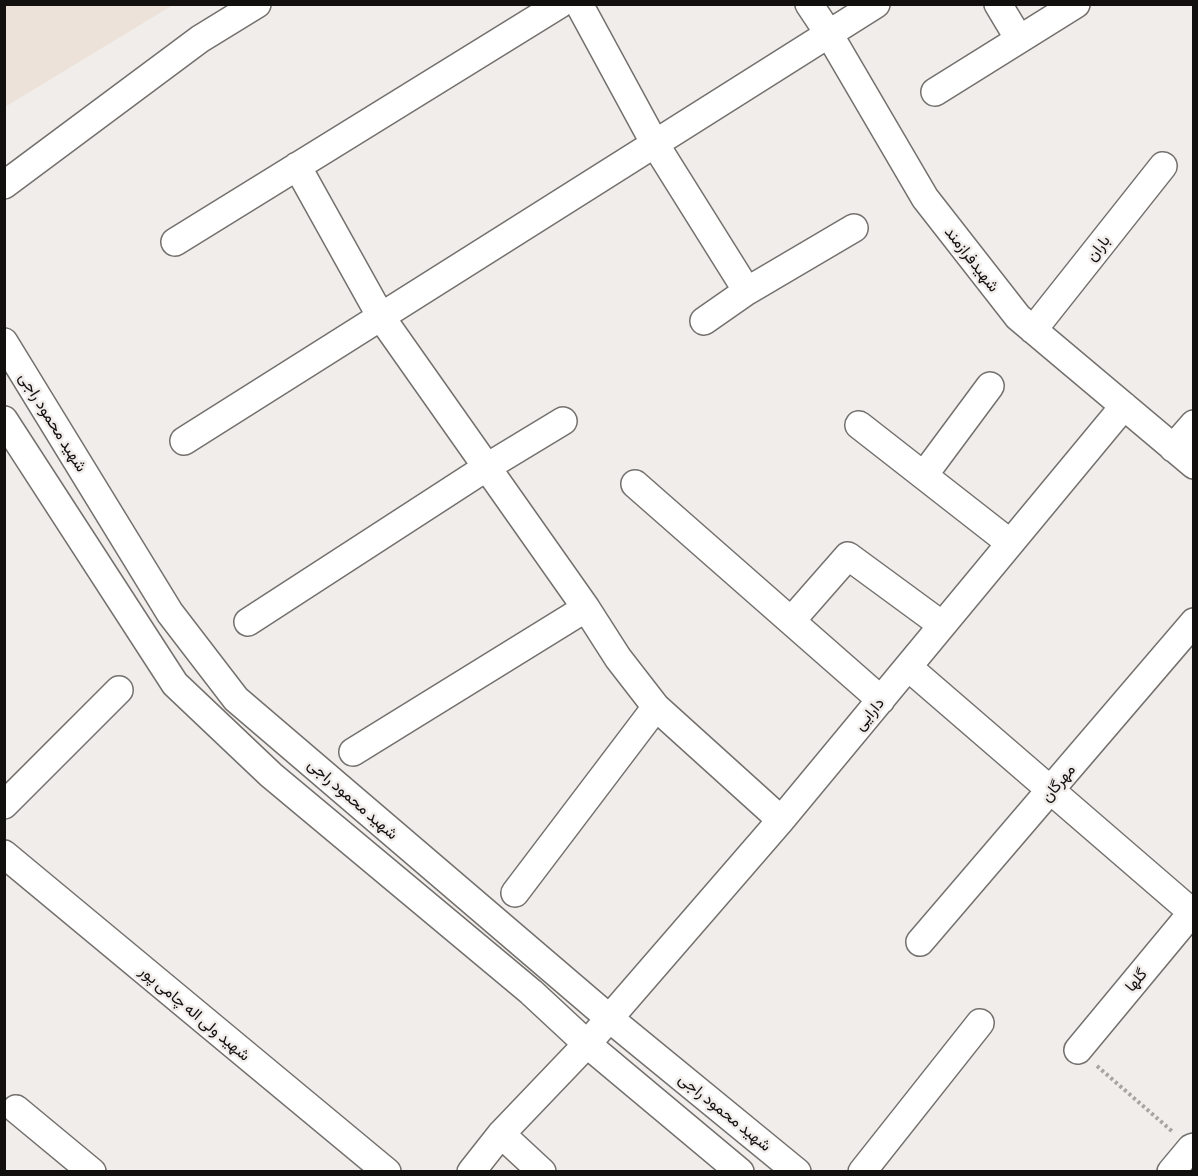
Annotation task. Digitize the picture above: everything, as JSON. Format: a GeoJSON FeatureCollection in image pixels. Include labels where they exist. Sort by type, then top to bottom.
{"type":"FeatureCollection","features":[{"type":"Feature","properties":{"kind":"street"},"geometry":{"type":"LineString","coordinates":[[4,185],[200,39],[257,4]]}},
{"type":"Feature","properties":{"kind":"street"},"geometry":{"type":"LineString","coordinates":[[175,242],[560,4]]}},
{"type":"Feature","properties":{"kind":"street"},"geometry":{"type":"LineString","coordinates":[[579,4],[655,144],[747,291]]}},
{"type":"Feature","properties":{"kind":"street","name":"شهیدفرازمند"},"geometry":{"type":"LineString","coordinates":[[809,4],[925,198],[1018,317],[1194,465]]}},
{"type":"Feature","properties":{"kind":"street"},"geometry":{"type":"LineString","coordinates":[[184,441],[876,4]]}},
{"type":"Feature","properties":{"kind":"street"},"geometry":{"type":"LineString","coordinates":[[998,4],[1019,39]]}},
{"type":"Feature","properties":{"kind":"street"},"geometry":{"type":"LineString","coordinates":[[935,92],[1076,4]]}},
{"type":"Feature","properties":{"kind":"street"},"geometry":{"type":"LineString","coordinates":[[297,166],[381,317],[586,608],[618,658],[656,707],[781,820]]}},
{"type":"Feature","properties":{"kind":"street","name":"باران"},"geometry":{"type":"LineString","coordinates":[[1033,330],[1163,166]]}},
{"type":"Feature","properties":{"kind":"street"},"geometry":{"type":"LineString","coordinates":[[704,321],[747,291],[854,228]]}},
{"type":"Feature","properties":{"kind":"street","name":"شهید محمود راجی"},"geometry":{"type":"LineString","coordinates":[[4,342],[170,613],[236,699],[609,1018],[797,1172]]}},
{"type":"Feature","properties":{"kind":"street"},"geometry":{"type":"LineString","coordinates":[[924,475],[990,386]]}},
{"type":"Feature","properties":{"kind":"street","name":"دارایی"},"geometry":{"type":"LineString","coordinates":[[471,1172],[501,1134],[587,1044],[781,820],[1124,406]]}},
{"type":"Feature","properties":{"kind":"street","name":"شهید محمود راجی"},"geometry":{"type":"LineString","coordinates":[[4,420],[175,684],[271,775],[531,992],[587,1044],[740,1172]]}},
{"type":"Feature","properties":{"kind":"street"},"geometry":{"type":"LineString","coordinates":[[248,622],[487,467],[563,421]]}},
{"type":"Feature","properties":{"kind":"street"},"geometry":{"type":"LineString","coordinates":[[1173,448],[1194,424]]}},
{"type":"Feature","properties":{"kind":"street"},"geometry":{"type":"LineString","coordinates":[[859,425],[1010,543]]}},
{"type":"Feature","properties":{"kind":"street"},"geometry":{"type":"LineString","coordinates":[[635,484],[881,700]]}},
{"type":"Feature","properties":{"kind":"street"},"geometry":{"type":"LineString","coordinates":[[791,621],[848,556],[942,625]]}},
{"type":"Feature","properties":{"kind":"street"},"geometry":{"type":"LineString","coordinates":[[353,752],[586,608]]}},
{"type":"Feature","properties":{"kind":"street","name":"مهرگان"},"geometry":{"type":"LineString","coordinates":[[920,942],[1194,622]]}},
{"type":"Feature","properties":{"kind":"street"},"geometry":{"type":"LineString","coordinates":[[908,667],[1193,912]]}},
{"type":"Feature","properties":{"kind":"street"},"geometry":{"type":"LineString","coordinates":[[4,805],[119,690]]}},
{"type":"Feature","properties":{"kind":"street"},"geometry":{"type":"LineString","coordinates":[[515,893],[656,707]]}},
{"type":"Feature","properties":{"kind":"street","name":"شهید ولی اله چامی پور"},"geometry":{"type":"LineString","coordinates":[[4,854],[387,1172]]}},
{"type":"Feature","properties":{"kind":"street","name":"گلها"},"geometry":{"type":"LineString","coordinates":[[1078,1050],[1193,912]]}},
{"type":"Feature","properties":{"kind":"street"},"geometry":{"type":"LineString","coordinates":[[862,1172],[980,1023]]}},
{"type":"Feature","properties":{"kind":"street"},"geometry":{"type":"LineString","coordinates":[[16,1109],[92,1172]]}},
{"type":"Feature","properties":{"kind":"street"},"geometry":{"type":"LineString","coordinates":[[501,1134],[542,1172]]}},
{"type":"Feature","properties":{"kind":"street"},"geometry":{"type":"LineString","coordinates":[[1171,1172],[1192,1148]]}},
{"type":"Feature","properties":{"kind":"path"},"geometry":{"type":"LineString","coordinates":[[1078,1050],[1192,1148]]}},
{"type":"Feature","properties":{"kind":"shaded area"},"geometry":{"type":"Polygon","coordinates":[[[5,4],[173,4],[173,5],[5,107],[5,4]]]}}]}
